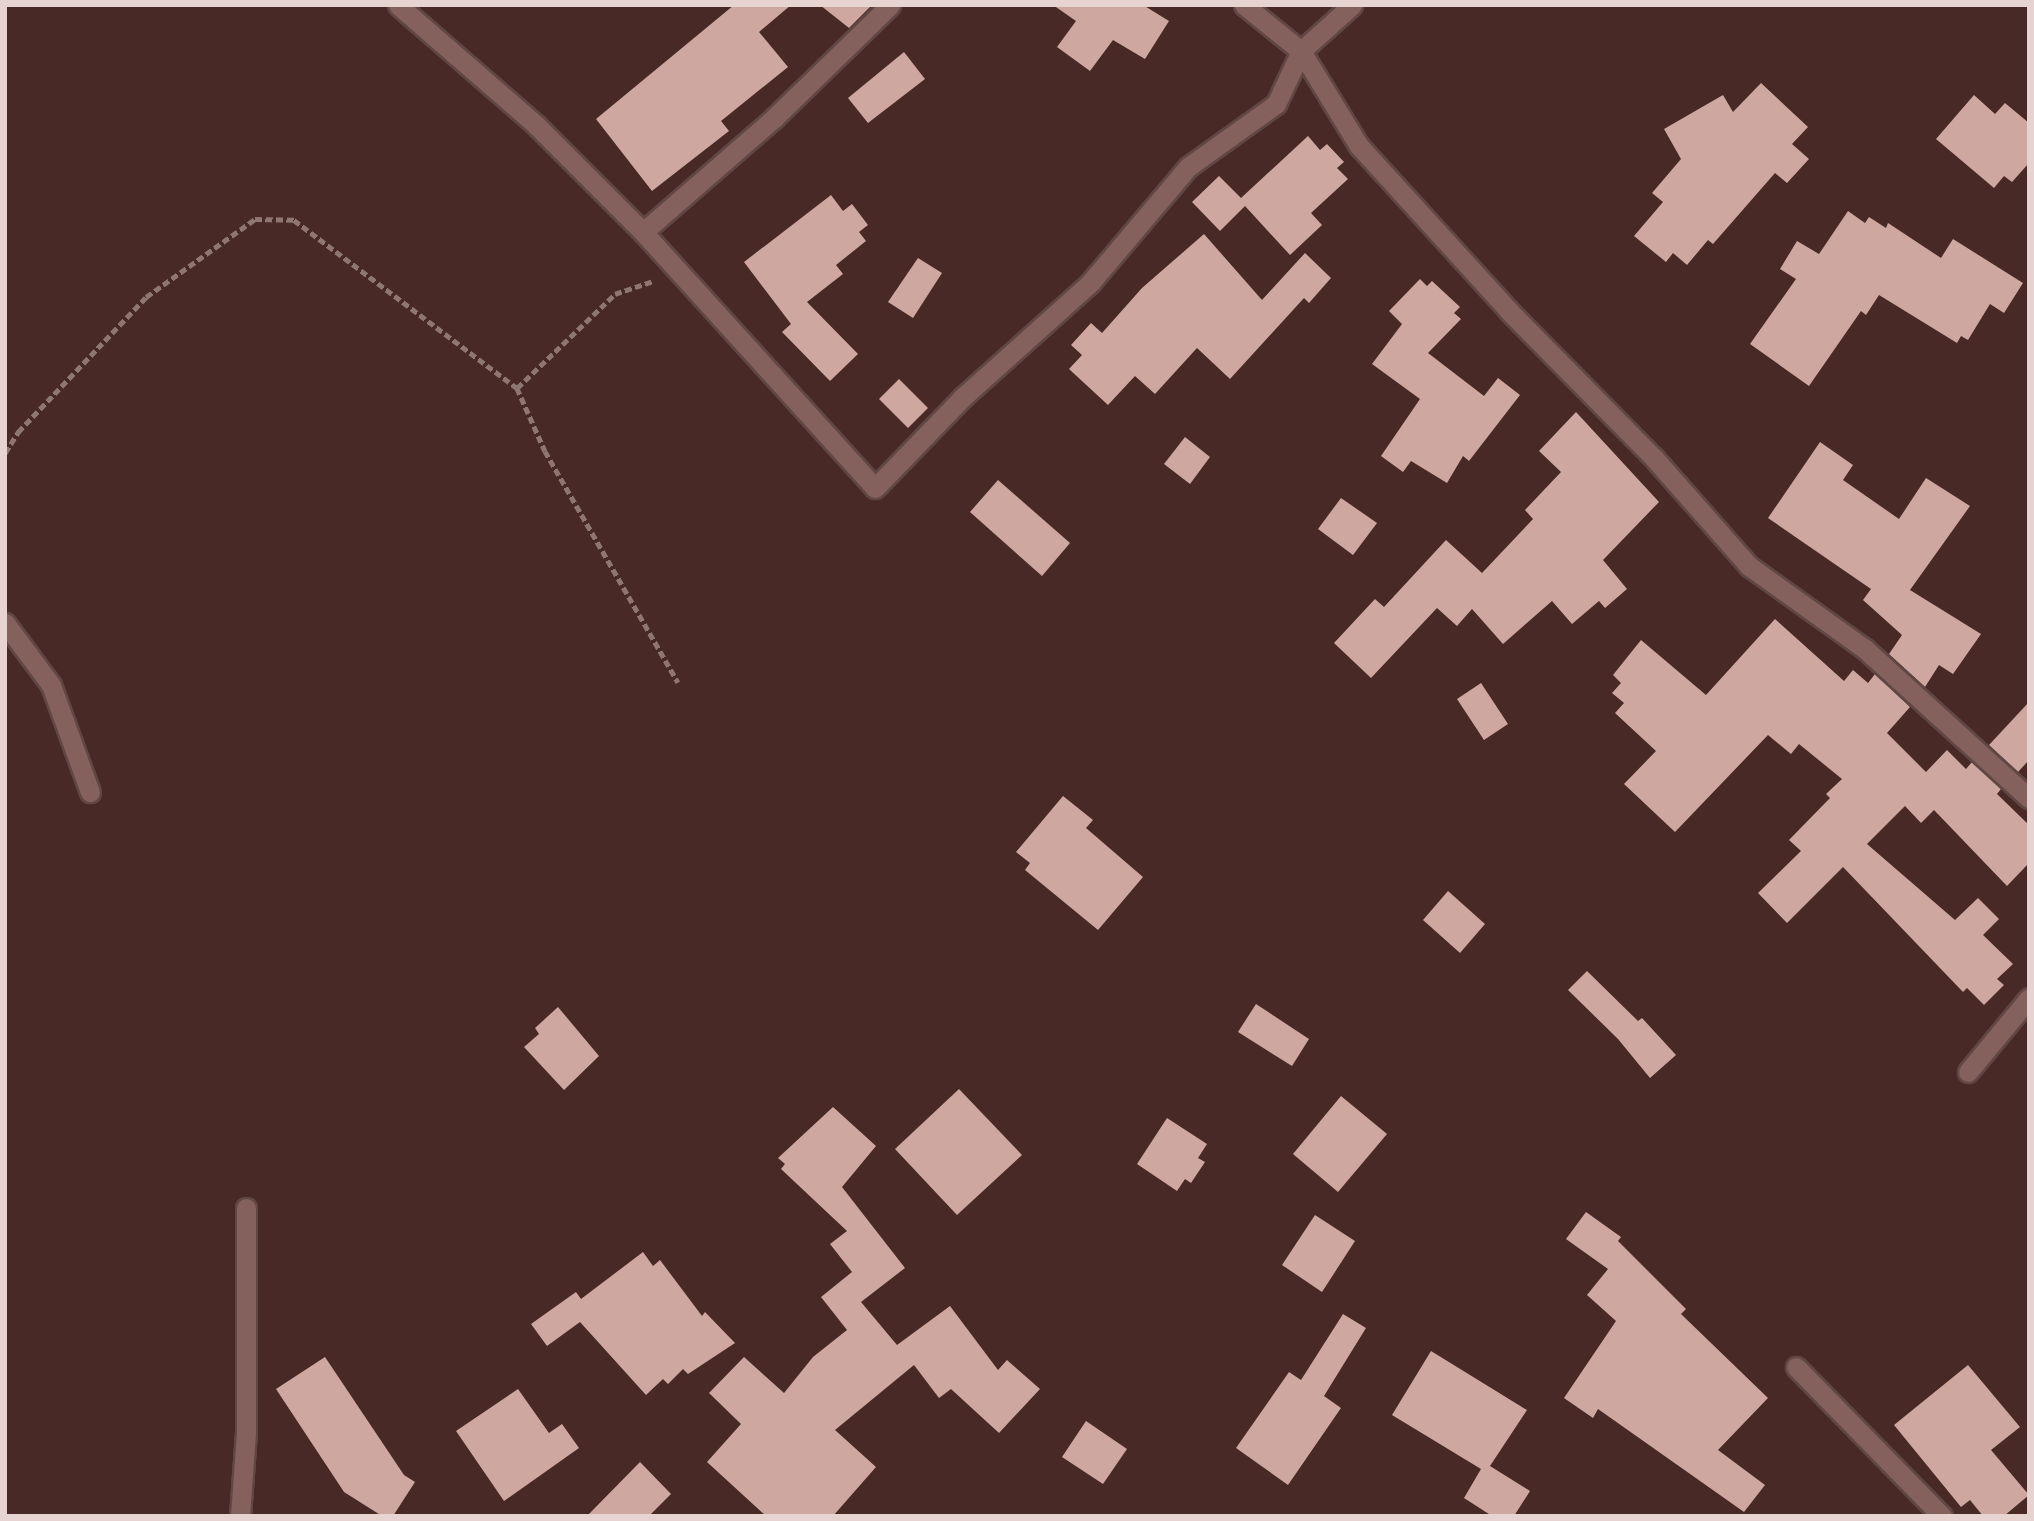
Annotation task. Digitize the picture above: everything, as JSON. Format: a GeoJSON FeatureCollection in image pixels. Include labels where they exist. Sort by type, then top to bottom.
{"type":"FeatureCollection","features":[{"type":"Feature","properties":{"kind":"street"},"geometry":{"type":"LineString","coordinates":[[398,5],[537,126],[643,232],[875,488],[963,397],[1090,283],[1188,167],[1276,104],[1301,51],[1352,5]]}},
{"type":"Feature","properties":{"kind":"street"},"geometry":{"type":"LineString","coordinates":[[643,232],[774,118],[890,5]]}},
{"type":"Feature","properties":{"kind":"street"},"geometry":{"type":"LineString","coordinates":[[1244,5],[1301,51],[1359,146],[1508,310],[1654,458],[1749,566],[1865,649],[2029,798]]}},
{"type":"Feature","properties":{"kind":"street"},"geometry":{"type":"LineString","coordinates":[[5,623],[51,685],[90,792]]}},
{"type":"Feature","properties":{"kind":"street"},"geometry":{"type":"LineString","coordinates":[[1968,1072],[2029,998]]}},
{"type":"Feature","properties":{"kind":"street"},"geometry":{"type":"LineString","coordinates":[[240,1516],[246,1432],[246,1208]]}},
{"type":"Feature","properties":{"kind":"street"},"geometry":{"type":"LineString","coordinates":[[1796,1367],[1942,1516]]}},
{"type":"Feature","properties":{"kind":"path"},"geometry":{"type":"LineString","coordinates":[[5,453],[18,432],[146,297],[255,219],[294,220],[517,388],[545,451],[678,682]]}},
{"type":"Feature","properties":{"kind":"path"},"geometry":{"type":"LineString","coordinates":[[517,388],[615,294],[680,271]]}},
{"type":"Feature","properties":{"kind":"building"},"geometry":{"type":"Polygon","coordinates":[[[734,5],[791,5],[759,32],[788,67],[721,121],[729,131],[652,191],[596,119],[734,5]]]}},
{"type":"Feature","properties":{"kind":"building"},"geometry":{"type":"Polygon","coordinates":[[[820,5],[872,5],[849,28],[820,5]]]}},
{"type":"Feature","properties":{"kind":"building"},"geometry":{"type":"Polygon","coordinates":[[[1053,5],[1143,5],[1169,21],[1145,59],[1113,40],[1090,71],[1057,47],[1076,21],[1053,5]]]}},
{"type":"Feature","properties":{"kind":"building"},"geometry":{"type":"Polygon","coordinates":[[[904,52],[925,79],[868,123],[848,98],[904,52]]]}},
{"type":"Feature","properties":{"kind":"building"},"geometry":{"type":"Polygon","coordinates":[[[1761,83],[1808,127],[1792,144],[1809,159],[1787,183],[1775,173],[1713,244],[1708,240],[1687,265],[1673,253],[1666,262],[1634,236],[1663,202],[1652,193],[1681,159],[1664,129],[1723,95],[1733,112],[1761,83]]]}},
{"type":"Feature","properties":{"kind":"building"},"geometry":{"type":"Polygon","coordinates":[[[1974,95],[1995,114],[2005,103],[2029,123],[2029,163],[2012,182],[2004,176],[1994,188],[1936,139],[1974,95]]]}},
{"type":"Feature","properties":{"kind":"building"},"geometry":{"type":"Polygon","coordinates":[[[1308,136],[1320,150],[1327,144],[1344,162],[1337,168],[1348,179],[1311,213],[1322,225],[1290,255],[1245,206],[1220,231],[1192,202],[1219,176],[1241,198],[1308,136]]]}},
{"type":"Feature","properties":{"kind":"building"},"geometry":{"type":"Polygon","coordinates":[[[831,195],[843,211],[852,204],[868,225],[859,232],[866,241],[836,265],[843,274],[807,302],[858,354],[830,381],[782,332],[791,324],[744,262],[831,195]]]}},
{"type":"Feature","properties":{"kind":"building"},"geometry":{"type":"Polygon","coordinates":[[[1848,211],[1865,223],[1869,217],[1886,228],[1888,223],[1941,258],[1953,239],[2023,283],[2004,313],[1990,304],[1968,340],[1961,336],[1957,343],[1879,295],[1866,315],[1861,311],[1809,386],[1750,344],[1796,279],[1780,269],[1797,241],[1819,254],[1848,211]]]}},
{"type":"Feature","properties":{"kind":"building"},"geometry":{"type":"Polygon","coordinates":[[[1204,234],[1262,300],[1305,253],[1331,278],[1309,303],[1304,298],[1230,379],[1197,348],[1155,394],[1135,376],[1108,405],[1069,369],[1082,355],[1071,345],[1091,323],[1102,333],[1142,288],[1204,234]]]}},
{"type":"Feature","properties":{"kind":"building"},"geometry":{"type":"Polygon","coordinates":[[[918,258],[942,273],[913,318],[888,302],[918,258]]]}},
{"type":"Feature","properties":{"kind":"building"},"geometry":{"type":"Polygon","coordinates":[[[1420,279],[1427,286],[1432,281],[1460,307],[1454,313],[1461,319],[1428,353],[1484,396],[1498,378],[1520,395],[1469,461],[1463,456],[1447,483],[1411,461],[1403,472],[1381,456],[1420,399],[1372,364],[1402,324],[1389,311],[1420,279]]]}},
{"type":"Feature","properties":{"kind":"building"},"geometry":{"type":"Polygon","coordinates":[[[899,379],[928,408],[908,428],[879,399],[899,379]]]}},
{"type":"Feature","properties":{"kind":"building"},"geometry":{"type":"Polygon","coordinates":[[[1576,412],[1659,502],[1603,560],[1627,589],[1605,608],[1599,601],[1572,624],[1552,601],[1503,644],[1472,609],[1457,626],[1437,608],[1371,678],[1334,643],[1375,599],[1384,607],[1446,540],[1482,573],[1533,519],[1525,510],[1561,472],[1539,451],[1576,412]]]}},
{"type":"Feature","properties":{"kind":"building"},"geometry":{"type":"Polygon","coordinates":[[[1185,437],[1210,457],[1190,484],[1164,464],[1185,437]]]}},
{"type":"Feature","properties":{"kind":"building"},"geometry":{"type":"Polygon","coordinates":[[[1820,442],[1853,465],[1843,480],[1899,519],[1926,478],[1970,506],[1910,590],[1981,634],[1953,674],[1939,665],[1925,687],[1889,654],[1902,635],[1863,600],[1871,589],[1768,518],[1820,442]]]}},
{"type":"Feature","properties":{"kind":"building"},"geometry":{"type":"Polygon","coordinates":[[[998,480],[1070,543],[1042,576],[970,512],[998,480]]]}},
{"type":"Feature","properties":{"kind":"building"},"geometry":{"type":"Polygon","coordinates":[[[1341,498],[1377,523],[1353,555],[1318,529],[1341,498]]]}},
{"type":"Feature","properties":{"kind":"building"},"geometry":{"type":"Polygon","coordinates":[[[1775,619],[1844,681],[1853,670],[1868,683],[1875,674],[1910,707],[1887,733],[1926,772],[1947,750],[1966,769],[1972,762],[2001,789],[1997,794],[2029,825],[2029,863],[2007,886],[1934,810],[1921,823],[1905,806],[1867,844],[1955,920],[1978,898],[1999,919],[1983,935],[2013,964],[1997,979],[2004,985],[1984,1005],[1967,988],[1963,992],[1843,867],[1787,923],[1758,893],[1801,851],[1789,840],[1830,798],[1826,794],[1842,779],[1799,744],[1791,754],[1768,735],[1675,832],[1624,784],[1656,751],[1615,713],[1624,703],[1612,693],[1621,683],[1613,675],[1641,640],[1706,695],[1775,619]]]}},
{"type":"Feature","properties":{"kind":"building"},"geometry":{"type":"Polygon","coordinates":[[[1481,683],[1508,724],[1484,740],[1457,699],[1481,683]]]}},
{"type":"Feature","properties":{"kind":"building"},"geometry":{"type":"Polygon","coordinates":[[[2029,702],[2029,760],[2018,772],[1989,745],[2029,702]]]}},
{"type":"Feature","properties":{"kind":"building"},"geometry":{"type":"Polygon","coordinates":[[[1063,796],[1093,820],[1086,828],[1143,877],[1098,930],[1025,870],[1030,863],[1016,852],[1063,796]]]}},
{"type":"Feature","properties":{"kind":"building"},"geometry":{"type":"Polygon","coordinates":[[[1448,891],[1485,924],[1460,953],[1423,920],[1448,891]]]}},
{"type":"Feature","properties":{"kind":"building"},"geometry":{"type":"Polygon","coordinates":[[[1587,971],[1638,1021],[1642,1018],[1676,1055],[1650,1078],[1618,1039],[1568,990],[1587,971]]]}},
{"type":"Feature","properties":{"kind":"building"},"geometry":{"type":"Polygon","coordinates":[[[1256,1004],[1309,1039],[1292,1066],[1238,1032],[1256,1004]]]}},
{"type":"Feature","properties":{"kind":"building"},"geometry":{"type":"Polygon","coordinates":[[[558,1007],[599,1056],[564,1090],[524,1047],[539,1034],[535,1028],[558,1007]]]}},
{"type":"Feature","properties":{"kind":"building"},"geometry":{"type":"Polygon","coordinates":[[[959,1089],[1022,1155],[957,1215],[895,1149],[959,1089]]]}},
{"type":"Feature","properties":{"kind":"building"},"geometry":{"type":"Polygon","coordinates":[[[1341,1096],[1387,1134],[1338,1192],[1293,1154],[1341,1096]]]}},
{"type":"Feature","properties":{"kind":"building"},"geometry":{"type":"Polygon","coordinates":[[[833,1107],[876,1146],[842,1187],[905,1268],[861,1302],[897,1345],[950,1306],[998,1370],[1007,1360],[1040,1389],[999,1433],[951,1389],[939,1398],[914,1365],[835,1430],[876,1467],[833,1516],[766,1516],[707,1462],[741,1424],[709,1393],[744,1357],[784,1393],[813,1357],[847,1330],[821,1297],[852,1272],[830,1244],[847,1231],[781,1169],[785,1164],[778,1158],[833,1107]]]}},
{"type":"Feature","properties":{"kind":"building"},"geometry":{"type":"Polygon","coordinates":[[[1167,1118],[1207,1144],[1198,1158],[1205,1162],[1191,1183],[1185,1179],[1177,1191],[1137,1164],[1167,1118]]]}},
{"type":"Feature","properties":{"kind":"building"},"geometry":{"type":"Polygon","coordinates":[[[1586,1212],[1621,1237],[1618,1241],[1686,1309],[1681,1314],[1768,1398],[1718,1450],[1765,1485],[1744,1512],[1598,1409],[1593,1418],[1564,1398],[1616,1321],[1587,1295],[1608,1269],[1566,1239],[1586,1212]]]}},
{"type":"Feature","properties":{"kind":"building"},"geometry":{"type":"Polygon","coordinates":[[[1315,1215],[1355,1241],[1322,1292],[1282,1265],[1315,1215]]]}},
{"type":"Feature","properties":{"kind":"building"},"geometry":{"type":"Polygon","coordinates":[[[643,1252],[653,1266],[660,1260],[702,1316],[705,1312],[735,1343],[688,1374],[683,1369],[668,1384],[663,1379],[646,1395],[580,1322],[547,1346],[531,1324],[576,1292],[581,1299],[643,1252]]]}},
{"type":"Feature","properties":{"kind":"building"},"geometry":{"type":"Polygon","coordinates":[[[1343,1314],[1366,1328],[1324,1396],[1341,1408],[1288,1485],[1236,1448],[1289,1372],[1301,1380],[1343,1314]]]}},
{"type":"Feature","properties":{"kind":"building"},"geometry":{"type":"Polygon","coordinates":[[[1431,1351],[1527,1410],[1490,1466],[1530,1491],[1514,1516],[1492,1516],[1464,1498],[1481,1469],[1392,1415],[1431,1351]]]}},
{"type":"Feature","properties":{"kind":"building"},"geometry":{"type":"Polygon","coordinates":[[[325,1357],[404,1475],[415,1482],[393,1516],[382,1516],[344,1492],[276,1389],[325,1357]]]}},
{"type":"Feature","properties":{"kind":"building"},"geometry":{"type":"Polygon","coordinates":[[[1968,1365],[2020,1427],[1991,1450],[2029,1495],[2004,1516],[1983,1516],[1970,1500],[1961,1507],[1894,1425],[1968,1365]]]}},
{"type":"Feature","properties":{"kind":"building"},"geometry":{"type":"Polygon","coordinates":[[[518,1389],[549,1433],[562,1424],[579,1448],[504,1501],[456,1431],[518,1389]]]}},
{"type":"Feature","properties":{"kind":"building"},"geometry":{"type":"Polygon","coordinates":[[[1086,1421],[1127,1449],[1103,1484],[1062,1457],[1086,1421]]]}},
{"type":"Feature","properties":{"kind":"building"},"geometry":{"type":"Polygon","coordinates":[[[640,1462],[671,1494],[649,1516],[587,1516],[640,1462]]]}}]}
